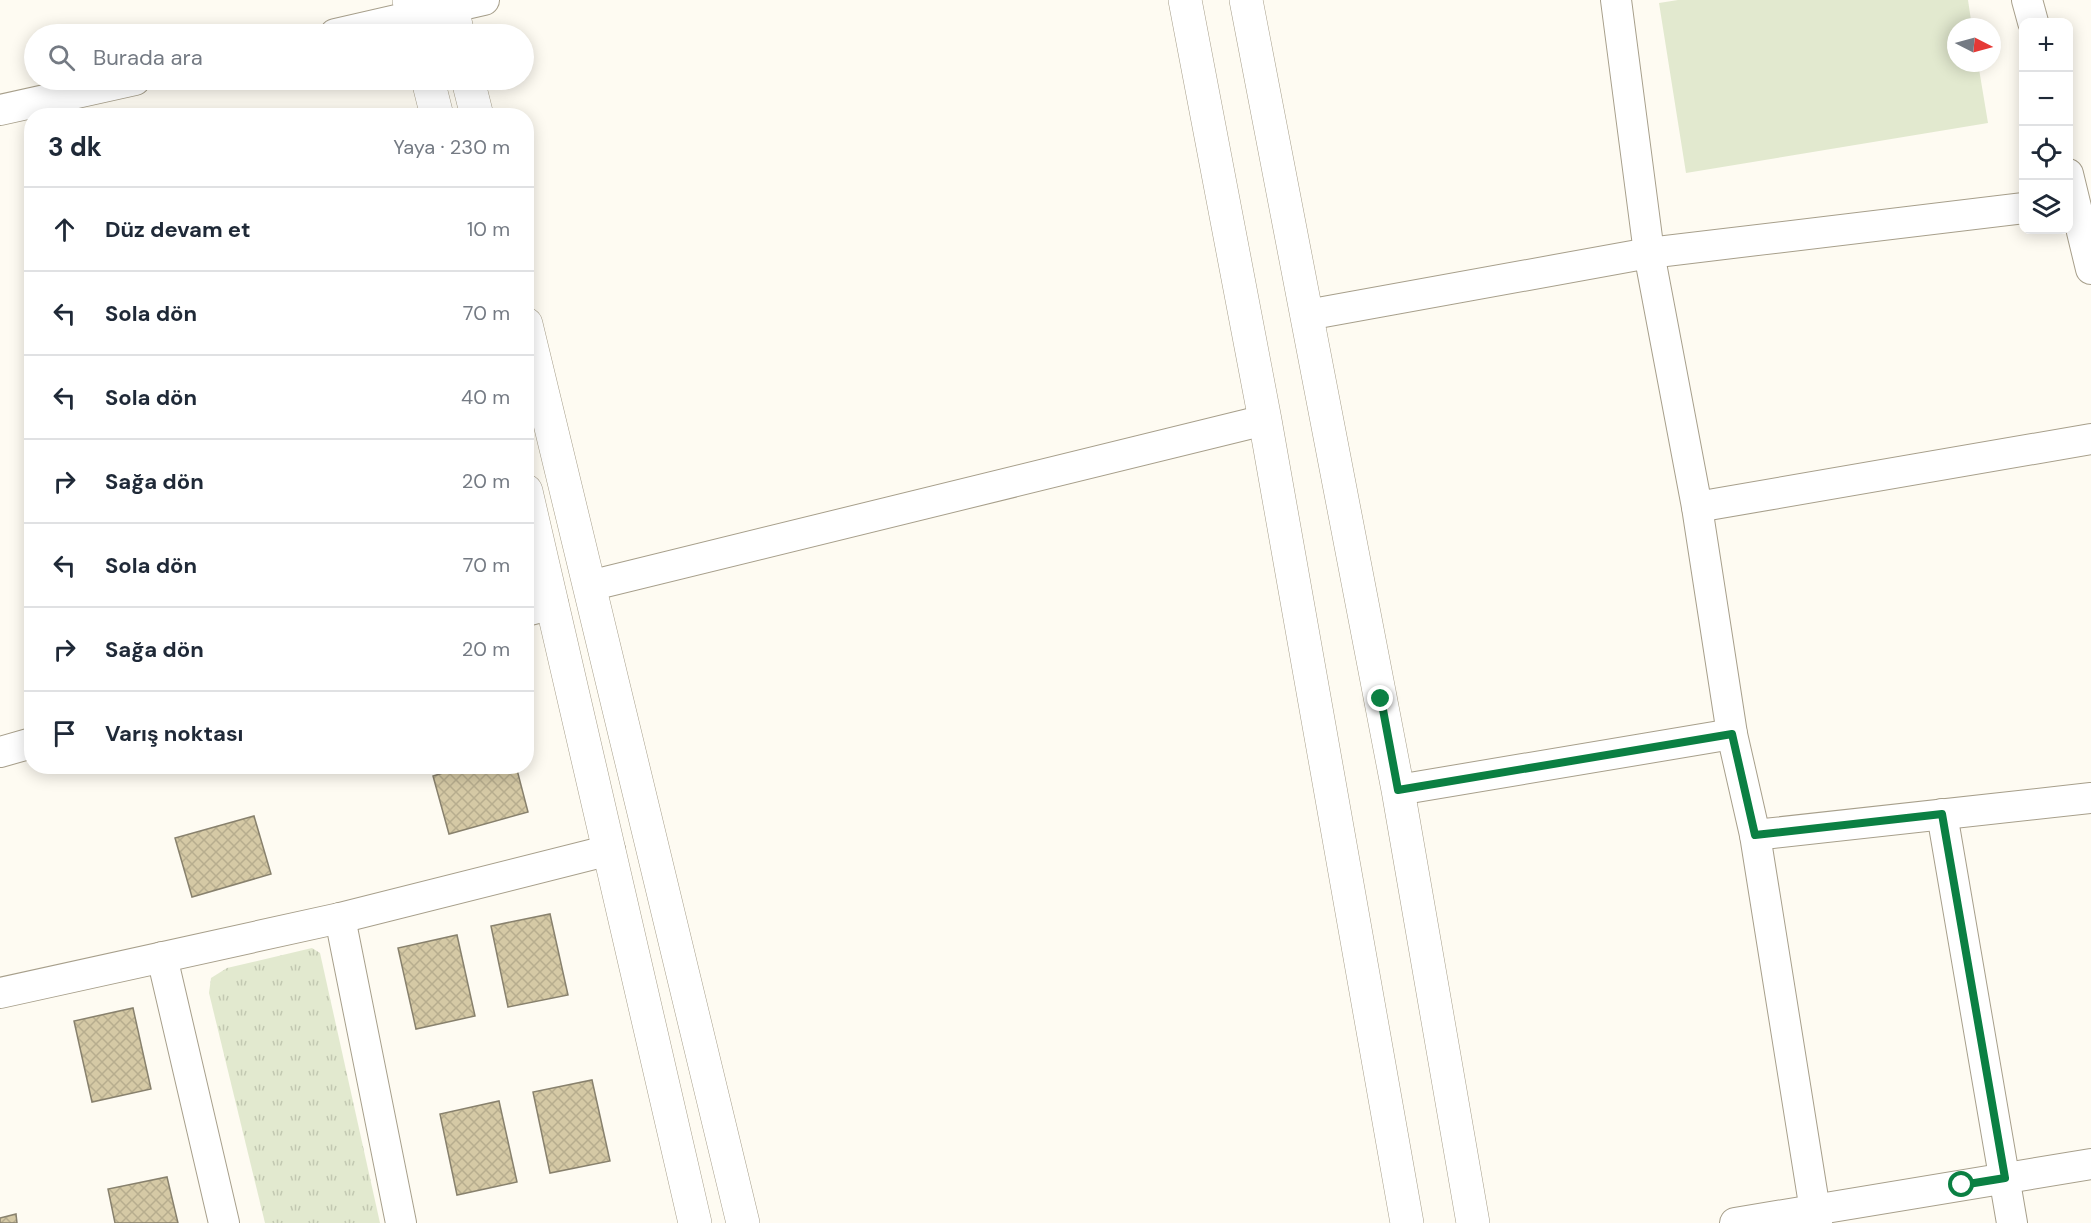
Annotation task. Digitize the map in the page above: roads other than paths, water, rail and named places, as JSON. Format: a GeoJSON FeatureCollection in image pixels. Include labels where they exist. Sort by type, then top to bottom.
{"type":"FeatureCollection","features":[{"type":"Feature","properties":{"kind":"street"},"geometry":{"type":"LineString","coordinates":[[380,24],[413,17],[453,14],[484,0]]}},
{"type":"Feature","properties":{"kind":"street"},"geometry":{"type":"LineString","coordinates":[[1185,0],[1265,420],[1407,1223]]}},
{"type":"Feature","properties":{"kind":"street"},"geometry":{"type":"LineString","coordinates":[[1246,0],[1398,790],[1473,1223]]}},
{"type":"Feature","properties":{"kind":"street"},"geometry":{"type":"LineString","coordinates":[[1616,0],[1649,253],[1697,507],[1732,734],[1755,835],[1816,1217]]}},
{"type":"Feature","properties":{"kind":"street"},"geometry":{"type":"LineString","coordinates":[[2027,0],[2032,18]]}},
{"type":"Feature","properties":{"kind":"street"},"geometry":{"type":"LineString","coordinates":[[0,110],[90,90]]}},
{"type":"Feature","properties":{"kind":"street"},"geometry":{"type":"LineString","coordinates":[[430,90],[434,108]]}},
{"type":"Feature","properties":{"kind":"street"},"geometry":{"type":"LineString","coordinates":[[470,90],[475,108]]}},
{"type":"Feature","properties":{"kind":"street"},"geometry":{"type":"LineString","coordinates":[[2076,194],[2091,269]]}},
{"type":"Feature","properties":{"kind":"street"},"geometry":{"type":"LineString","coordinates":[[1307,315],[1649,253],[2019,209]]}},
{"type":"Feature","properties":{"kind":"street"},"geometry":{"type":"LineString","coordinates":[[534,357],[742,1223]]}},
{"type":"Feature","properties":{"kind":"street"},"geometry":{"type":"LineString","coordinates":[[589,586],[1265,420]]}},
{"type":"Feature","properties":{"kind":"street"},"geometry":{"type":"LineString","coordinates":[[1697,507],[2091,440]]}},
{"type":"Feature","properties":{"kind":"street"},"geometry":{"type":"LineString","coordinates":[[534,558],[540,608],[610,850],[695,1223]]}},
{"type":"Feature","properties":{"kind":"street"},"geometry":{"type":"LineString","coordinates":[[1398,790],[1732,734]]}},
{"type":"Feature","properties":{"kind":"street"},"geometry":{"type":"LineString","coordinates":[[0,752],[24,745]]}},
{"type":"Feature","properties":{"kind":"street"},"geometry":{"type":"LineString","coordinates":[[1755,835],[2091,798]]}},
{"type":"Feature","properties":{"kind":"street"},"geometry":{"type":"LineString","coordinates":[[1942,814],[2012,1223]]}},
{"type":"Feature","properties":{"kind":"street"},"geometry":{"type":"LineString","coordinates":[[0,993],[339,918],[610,850]]}},
{"type":"Feature","properties":{"kind":"street"},"geometry":{"type":"LineString","coordinates":[[339,918],[401,1223]]}},
{"type":"Feature","properties":{"kind":"street"},"geometry":{"type":"LineString","coordinates":[[162,957],[224,1223]]}},
{"type":"Feature","properties":{"kind":"street"},"geometry":{"type":"LineString","coordinates":[[1735,1223],[1816,1217],[2005,1178],[2091,1164]]}}]}
